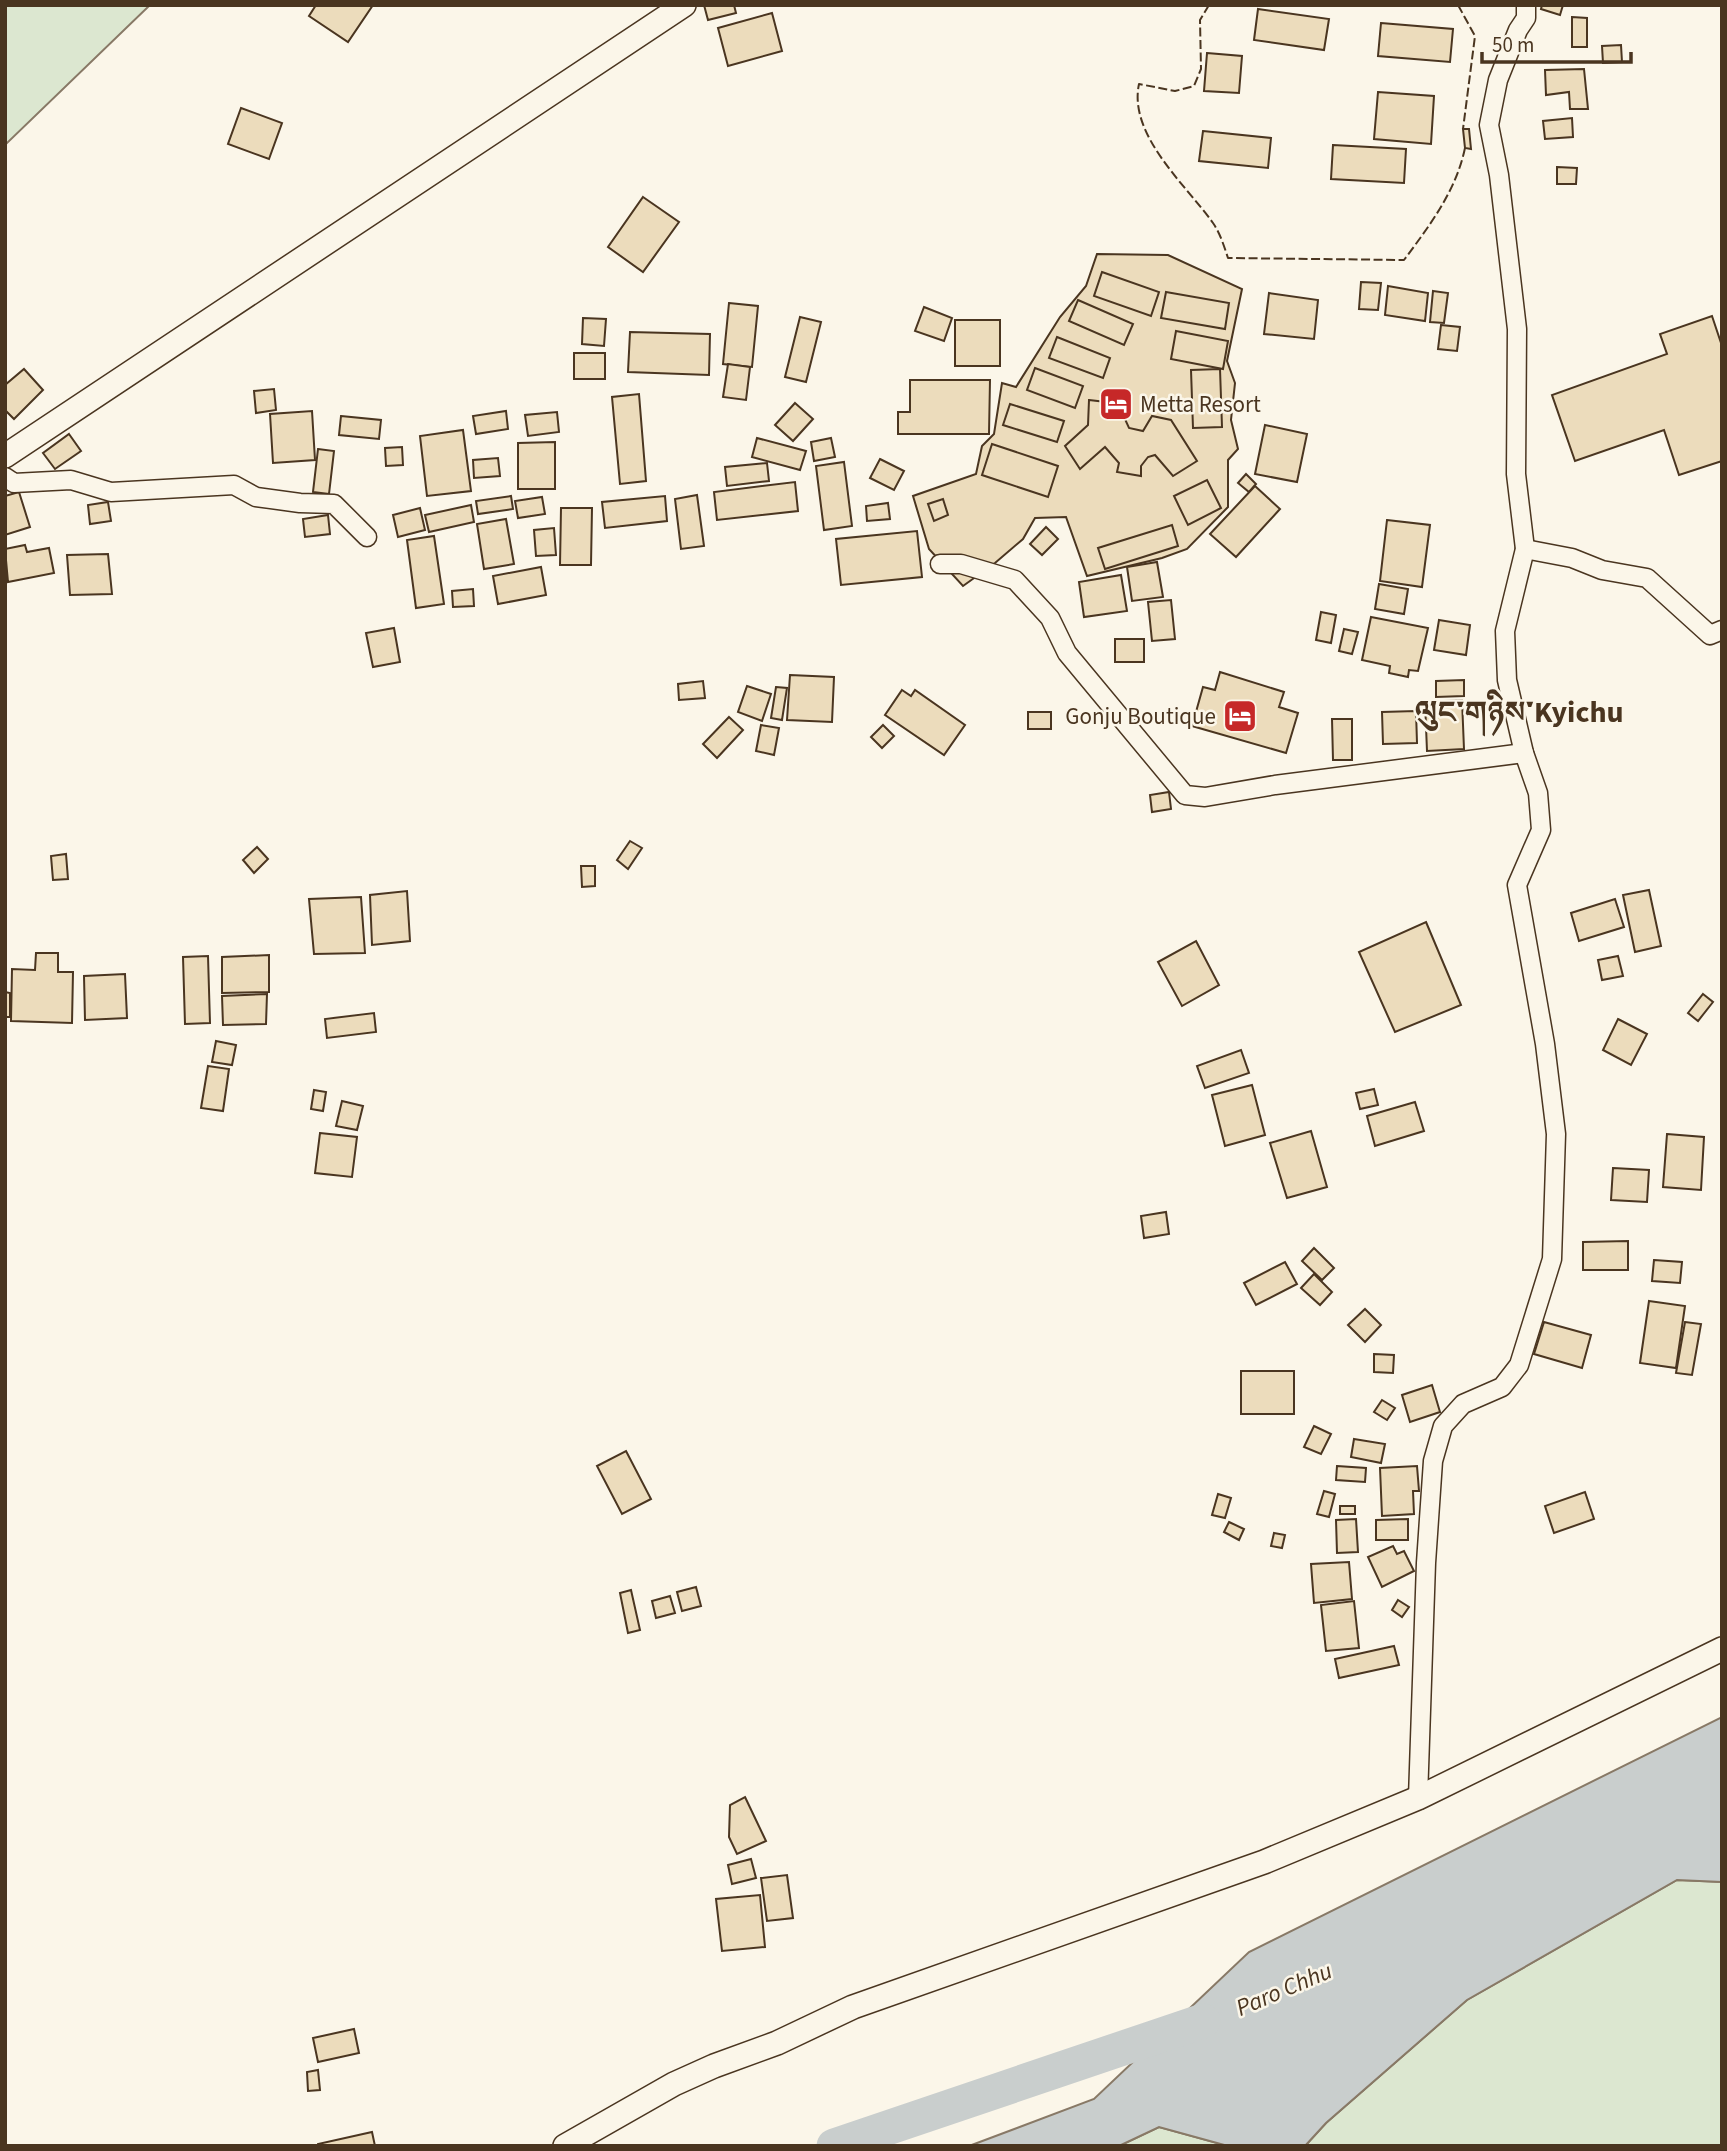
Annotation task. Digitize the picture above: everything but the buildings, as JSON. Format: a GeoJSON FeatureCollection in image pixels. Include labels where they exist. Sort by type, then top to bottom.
{"type":"FeatureCollection","features":[{"type":"Feature","properties":{"kind":"street"},"geometry":{"type":"LineString","coordinates":[[5,456],[684,5]]}},
{"type":"Feature","properties":{"kind":"street"},"geometry":{"type":"LineString","coordinates":[[1418,1798],[1426,1563],[1433,1461],[1443,1426],[1463,1404],[1502,1387],[1519,1365],[1552,1259],[1556,1134],[1545,1044],[1517,886],[1541,830],[1538,793],[1524,753],[1507,680],[1505,631],[1525,548],[1516,474],[1517,329],[1499,175],[1489,125],[1497,80],[1518,30],[1526,18],[1526,5]]}},
{"type":"Feature","properties":{"kind":"street"},"geometry":{"type":"LineString","coordinates":[[5,477],[14,483],[71,480],[111,492],[234,485],[256,497],[334,504],[367,537]]}},
{"type":"Feature","properties":{"kind":"street"},"geometry":{"type":"LineString","coordinates":[[1525,548],[1572,558],[1602,570],[1647,578],[1710,635],[1722,630]]}},
{"type":"Feature","properties":{"kind":"street"},"geometry":{"type":"LineString","coordinates":[[940,564],[961,564],[1015,580],[1050,618],[1066,653],[1185,795],[1205,797],[1524,753]]}},
{"type":"Feature","properties":{"kind":"street"},"geometry":{"type":"LineString","coordinates":[[565,2146],[674,2084],[777,2043],[852,2007],[1264,1862],[1418,1798],[1722,1649]]}},
{"type":"Feature","properties":{"kind":"green space"},"geometry":{"type":"Polygon","coordinates":[[[5,5],[150,5],[5,145],[5,5]]]}},
{"type":"Feature","properties":{"kind":"green space"},"geometry":{"type":"Polygon","coordinates":[[[1677,1880],[1722,1882],[1722,2146],[1305,2146],[1326,2123],[1467,2000],[1677,1880]]]}},
{"type":"Feature","properties":{"kind":"green space"},"geometry":{"type":"Polygon","coordinates":[[[1159,2127],[1228,2146],[1119,2146],[1159,2127]]]}},
{"type":"Feature","properties":{"kind":"water"},"geometry":{"type":"Polygon","coordinates":[[[1722,1717],[1722,1882],[1677,1880],[1467,2000],[1326,2123],[1305,2146],[1228,2146],[1159,2127],[1119,2146],[969,2146],[1094,2099],[1249,1952],[1722,1717]]]}},
{"type":"Feature","properties":{"kind":"waterway","name":"Paro Chhu"},"geometry":{"type":"LineString","coordinates":[[834,2146],[1203,2021]]}},
{"type":"Feature","properties":{"kind":"fence"},"geometry":{"type":"LineString","coordinates":[[1209,5],[1200,20],[1201,69],[1194,86],[1175,91],[1139,84],[1138,103],[1150,140],[1213,223],[1228,258],[1404,260],[1449,193],[1465,148]]}},
{"type":"Feature","properties":{"kind":"fence"},"geometry":{"type":"LineString","coordinates":[[1458,5],[1475,36],[1463,129]]}},
{"type":"Feature","properties":{"kind":"place","name":"Metta Resort"},"geometry":{"type":"Point","coordinates":[1116,404]}},
{"type":"Feature","properties":{"kind":"place","name":"Gonju Boutique"},"geometry":{"type":"Point","coordinates":[1240,716]}},
{"type":"Feature","properties":{"kind":"district","name":"ལུང་གཉིས་Kyichu"},"geometry":{"type":"Point","coordinates":[1519,712]}}]}
